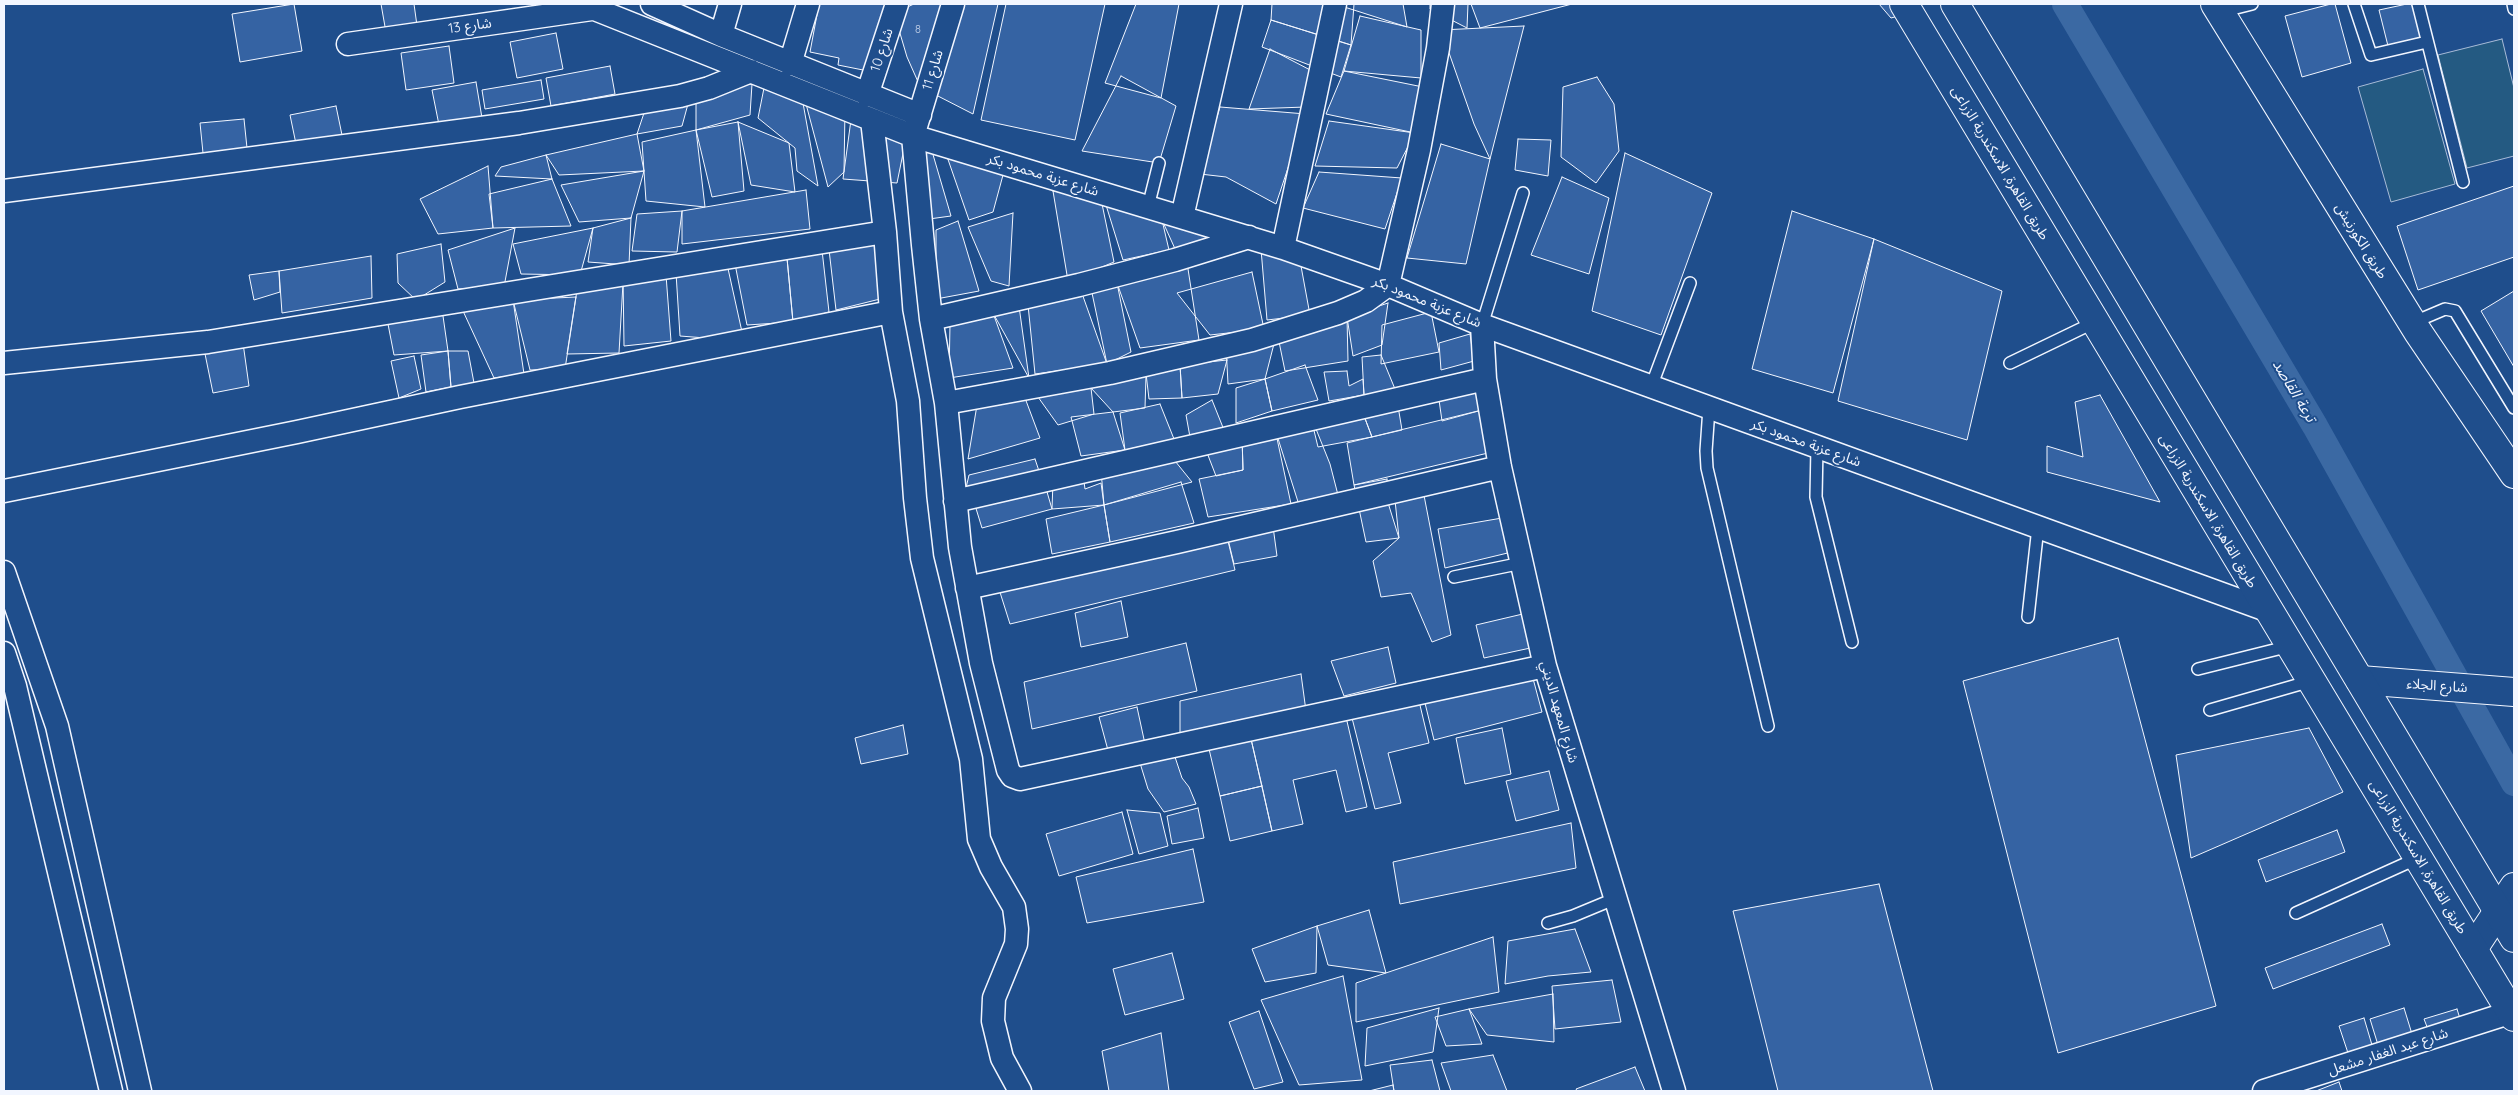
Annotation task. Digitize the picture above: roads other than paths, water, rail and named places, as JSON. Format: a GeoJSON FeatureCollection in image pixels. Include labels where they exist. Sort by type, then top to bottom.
{"type":"FeatureCollection","features":[{"type":"Feature","properties":{"kind":"main road","name":"طريق القاهرة, الاسكندرية الزراعى"},"geometry":{"type":"LineString","coordinates":[[1904,4],[2513,1014]]}},
{"type":"Feature","properties":{"kind":"main road"},"geometry":{"type":"LineString","coordinates":[[1955,4],[2514,938]]}},
{"type":"Feature","properties":{"kind":"main road","name":"طريق الكورنيش"},"geometry":{"type":"LineString","coordinates":[[2218,8],[2412,323],[2514,474]]}},
{"type":"Feature","properties":{"kind":"main road","name":"شارع الجلاء"},"geometry":{"type":"LineString","coordinates":[[2360,680],[2514,692]]}},
{"type":"Feature","properties":{"kind":"main road"},"geometry":{"type":"LineString","coordinates":[[2473,949],[2514,887]]}},
{"type":"Feature","properties":{"kind":"street","name":"شارع عزبة محمود بكر"},"geometry":{"type":"LineString","coordinates":[[652,4],[721,35],[867,95],[916,126]]}},
{"type":"Feature","properties":{"kind":"street"},"geometry":{"type":"LineString","coordinates":[[721,35],[730,4]]}},
{"type":"Feature","properties":{"kind":"street"},"geometry":{"type":"LineString","coordinates":[[790,64],[808,4]]}},
{"type":"Feature","properties":{"kind":"street","name":"شارع 10"},"geometry":{"type":"LineString","coordinates":[[867,95],[897,4]]}},
{"type":"Feature","properties":{"kind":"street","name":"شارع 11"},"geometry":{"type":"LineString","coordinates":[[916,126],[954,4]]}},
{"type":"Feature","properties":{"kind":"street"},"geometry":{"type":"LineString","coordinates":[[1182,217],[1231,4]]}},
{"type":"Feature","properties":{"kind":"street"},"geometry":{"type":"LineString","coordinates":[[1283,248],[1335,4]]}},
{"type":"Feature","properties":{"kind":"street"},"geometry":{"type":"LineString","coordinates":[[946,403],[1110,373],[1252,340],[1338,314],[1366,302],[1388,285],[1419,150],[1438,48],[1443,4]]}},
{"type":"Feature","properties":{"kind":"street","name":"شارع عزبة محمود بكر"},"geometry":{"type":"LineString","coordinates":[[587,6],[872,120],[916,126],[1148,207],[1283,248],[1388,285],[1482,325],[2269,611]]}},
{"type":"Feature","properties":{"kind":"street","name":"شارع 13"},"geometry":{"type":"LineString","coordinates":[[348,44],[587,6]]}},
{"type":"Feature","properties":{"kind":"street"},"geometry":{"type":"LineString","coordinates":[[4,191],[519,123],[680,96],[709,88],[750,71]]}},
{"type":"Feature","properties":{"kind":"street"},"geometry":{"type":"LineString","coordinates":[[872,120],[885,232],[891,312],[908,401],[915,498],[922,558],[971,759],[979,840],[990,867],[1014,907],[1017,929],[1016,944],[994,998],[994,1021],[1002,1058],[1020,1091]]}},
{"type":"Feature","properties":{"kind":"street"},"geometry":{"type":"LineString","coordinates":[[916,126],[931,319],[946,403],[955,501],[967,588],[981,663],[1008,770],[1012,776],[1020,778],[1545,666]]}},
{"type":"Feature","properties":{"kind":"street"},"geometry":{"type":"LineString","coordinates":[[4,362],[208,342],[885,232]]}},
{"type":"Feature","properties":{"kind":"street"},"geometry":{"type":"LineString","coordinates":[[931,319],[1079,285],[1176,260],[1249,237]]}},
{"type":"Feature","properties":{"kind":"street"},"geometry":{"type":"LineString","coordinates":[[4,491],[298,432],[460,396],[891,312]]}},
{"type":"Feature","properties":{"kind":"street","name":"شارع المعهد الديني"},"geometry":{"type":"LineString","coordinates":[[1482,325],[1485,379],[1500,467],[1545,666],[1614,899],[1674,1091]]}},
{"type":"Feature","properties":{"kind":"street"},"geometry":{"type":"LineString","coordinates":[[955,501],[1485,379]]}},
{"type":"Feature","properties":{"kind":"street"},"geometry":{"type":"LineString","coordinates":[[967,588],[1500,467]]}},
{"type":"Feature","properties":{"kind":"street"},"geometry":{"type":"LineString","coordinates":[[4,572],[57,726],[140,1091]]}},
{"type":"Feature","properties":{"kind":"street"},"geometry":{"type":"LineString","coordinates":[[4,653],[15,686],[111,1091]]}},
{"type":"Feature","properties":{"kind":"street","name":"شارع عبد الغفار مشعل"},"geometry":{"type":"LineString","coordinates":[[2264,1091],[2513,1014]]}},
{"type":"Feature","properties":{"kind":"lane"},"geometry":{"type":"LineString","coordinates":[[2218,8],[2252,4]]}},
{"type":"Feature","properties":{"kind":"lane"},"geometry":{"type":"LineString","coordinates":[[2354,4],[2371,55],[2427,42]]}},
{"type":"Feature","properties":{"kind":"lane"},"geometry":{"type":"LineString","coordinates":[[2418,4],[2463,182]]}},
{"type":"Feature","properties":{"kind":"lane"},"geometry":{"type":"LineString","coordinates":[[2513,4],[2514,8]]}},
{"type":"Feature","properties":{"kind":"lane"},"geometry":{"type":"LineString","coordinates":[[1148,207],[1159,163]]}},
{"type":"Feature","properties":{"kind":"lane"},"geometry":{"type":"LineString","coordinates":[[1482,325],[1523,193]]}},
{"type":"Feature","properties":{"kind":"lane"},"geometry":{"type":"LineString","coordinates":[[1651,387],[1690,283]]}},
{"type":"Feature","properties":{"kind":"lane"},"geometry":{"type":"LineString","coordinates":[[2412,323],[2445,309],[2454,312],[2514,408]]}},
{"type":"Feature","properties":{"kind":"lane"},"geometry":{"type":"LineString","coordinates":[[2010,363],[2095,322]]}},
{"type":"Feature","properties":{"kind":"lane"},"geometry":{"type":"LineString","coordinates":[[1709,408],[1706,452],[1707,468],[1768,726]]}},
{"type":"Feature","properties":{"kind":"lane"},"geometry":{"type":"LineString","coordinates":[[1818,447],[1816,497],[1852,642]]}},
{"type":"Feature","properties":{"kind":"lane"},"geometry":{"type":"LineString","coordinates":[[2028,616],[2038,527]]}},
{"type":"Feature","properties":{"kind":"lane"},"geometry":{"type":"LineString","coordinates":[[1454,576],[1522,563]]}},
{"type":"Feature","properties":{"kind":"lane"},"geometry":{"type":"LineString","coordinates":[[2198,669],[2290,646]]}},
{"type":"Feature","properties":{"kind":"lane"},"geometry":{"type":"LineString","coordinates":[[2210,710],[2311,681]]}},
{"type":"Feature","properties":{"kind":"lane"},"geometry":{"type":"LineString","coordinates":[[2296,913],[2418,858]]}},
{"type":"Feature","properties":{"kind":"lane"},"geometry":{"type":"LineString","coordinates":[[1548,922],[1573,916],[1614,899]]}},
{"type":"Feature","properties":{"kind":"waterway","name":"ترعة القاصد"},"geometry":{"type":"LineString","coordinates":[[2065,4],[2315,426],[2514,783]]}}]}
